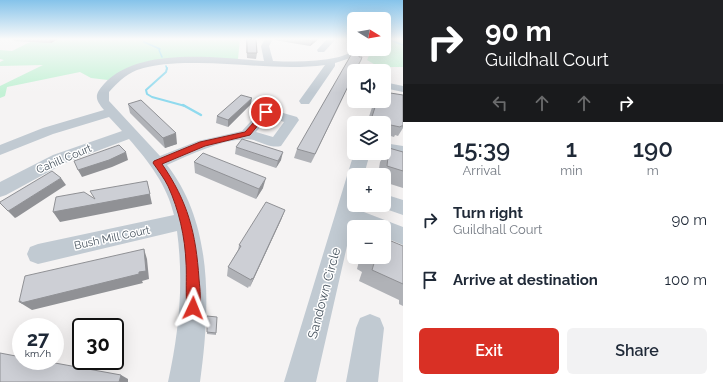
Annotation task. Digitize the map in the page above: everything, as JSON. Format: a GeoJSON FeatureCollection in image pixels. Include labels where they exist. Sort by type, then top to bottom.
{"type":"FeatureCollection","features":[{"type":"Feature","properties":{"kind":"street"},"geometry":{"type":"LineString","coordinates":[[267,57],[269,64]]}},
{"type":"Feature","properties":{"kind":"street"},"geometry":{"type":"LineString","coordinates":[[184,382],[194,293],[191,250],[186,221],[172,185],[157,163],[132,133],[111,112],[102,97],[105,88],[119,76],[143,65],[162,62],[187,60],[269,64],[306,64],[324,57]]}},
{"type":"Feature","properties":{"kind":"street"},"geometry":{"type":"LineString","coordinates":[[306,101],[330,66],[326,57]]}},
{"type":"Feature","properties":{"kind":"street"},"geometry":{"type":"LineString","coordinates":[[391,86],[403,89]]}},
{"type":"Feature","properties":{"kind":"street"},"geometry":{"type":"LineString","coordinates":[[391,95],[403,98]]}},
{"type":"Feature","properties":{"kind":"street"},"geometry":{"type":"LineString","coordinates":[[0,150],[48,131],[111,112]]}},
{"type":"Feature","properties":{"kind":"street","name":"Cahill Court"},"geometry":{"type":"LineString","coordinates":[[0,190],[59,159],[132,133]]}},
{"type":"Feature","properties":{"kind":"street"},"geometry":{"type":"LineString","coordinates":[[157,163],[203,144],[247,134]]}},
{"type":"Feature","properties":{"kind":"street"},"geometry":{"type":"LineString","coordinates":[[391,149],[403,151]]}},
{"type":"Feature","properties":{"kind":"street"},"geometry":{"type":"LineString","coordinates":[[391,204],[403,208]]}},
{"type":"Feature","properties":{"kind":"street","name":"Sandown Circle"},"geometry":{"type":"LineString","coordinates":[[300,382],[347,207]]}},
{"type":"Feature","properties":{"kind":"street"},"geometry":{"type":"LineString","coordinates":[[345,213],[362,220]]}},
{"type":"Feature","properties":{"kind":"street","name":"Bush Mill Court"},"geometry":{"type":"LineString","coordinates":[[38,254],[186,221]]}},
{"type":"Feature","properties":{"kind":"street"},"geometry":{"type":"LineString","coordinates":[[391,231],[403,236]]}},
{"type":"Feature","properties":{"kind":"street"},"geometry":{"type":"LineString","coordinates":[[362,382],[370,328]]}},
{"type":"Feature","properties":{"kind":"green space"},"geometry":{"type":"Polygon","coordinates":[[[0,57],[238,57],[238,59],[136,65],[108,80],[91,78],[80,72],[7,87],[5,96],[0,98],[0,86],[43,65],[0,66],[0,62],[4,60],[0,59],[0,57]]]}},
{"type":"Feature","properties":{"kind":"green space"},"geometry":{"type":"Polygon","coordinates":[[[368,57],[403,57],[403,67],[391,67],[391,64],[374,64],[367,60],[368,57]]]}},
{"type":"Feature","properties":{"kind":"building"},"geometry":{"type":"Polygon","coordinates":[[[350,57],[362,57],[359,64],[347,64],[347,88],[315,154],[297,149],[350,57]]]}},
{"type":"Feature","properties":{"kind":"building"},"geometry":{"type":"Polygon","coordinates":[[[391,93],[403,95],[403,126],[400,127],[391,125],[391,116],[372,116],[375,108],[391,108],[391,93]]]}},
{"type":"Feature","properties":{"kind":"building"},"geometry":{"type":"Polygon","coordinates":[[[241,95],[252,98],[228,120],[217,116],[241,95]]]}},
{"type":"Feature","properties":{"kind":"building"},"geometry":{"type":"Polygon","coordinates":[[[141,100],[176,133],[163,138],[128,104],[141,100]]]}},
{"type":"Feature","properties":{"kind":"building"},"geometry":{"type":"Polygon","coordinates":[[[242,139],[283,152],[278,161],[236,147],[242,139]]]}},
{"type":"Feature","properties":{"kind":"building"},"geometry":{"type":"Polygon","coordinates":[[[119,145],[126,152],[109,160],[78,170],[74,161],[119,145]]]}},
{"type":"Feature","properties":{"kind":"building"},"geometry":{"type":"Polygon","coordinates":[[[391,149],[403,152],[403,171],[387,166],[388,160],[391,160],[391,149]]]}},
{"type":"Feature","properties":{"kind":"building"},"geometry":{"type":"Polygon","coordinates":[[[203,153],[266,178],[259,189],[194,162],[203,153]]]}},
{"type":"Feature","properties":{"kind":"building"},"geometry":{"type":"Polygon","coordinates":[[[52,171],[61,178],[8,211],[0,203],[0,202],[52,171]]]}},
{"type":"Feature","properties":{"kind":"building"},"geometry":{"type":"Polygon","coordinates":[[[147,181],[150,194],[53,212],[56,197],[84,192],[95,199],[90,191],[147,181]]]}},
{"type":"Feature","properties":{"kind":"building"},"geometry":{"type":"Polygon","coordinates":[[[266,202],[285,210],[253,279],[252,278],[251,280],[228,267],[241,246],[239,245],[266,202]]]}},
{"type":"Feature","properties":{"kind":"building"},"geometry":{"type":"Polygon","coordinates":[[[391,241],[403,246],[403,284],[372,270],[374,264],[391,264],[391,241]]]}},
{"type":"Feature","properties":{"kind":"building"},"geometry":{"type":"Polygon","coordinates":[[[144,249],[146,271],[139,272],[139,274],[21,303],[21,301],[19,302],[25,276],[144,249]]]}},
{"type":"Feature","properties":{"kind":"building"},"geometry":{"type":"Polygon","coordinates":[[[207,316],[217,317],[216,333],[207,332],[207,316]]]}},
{"type":"Feature","properties":{"kind":"building"},"geometry":{"type":"Polygon","coordinates":[[[0,353],[12,355],[12,370],[64,370],[64,365],[72,366],[72,370],[94,370],[121,375],[119,382],[0,382],[0,353]]]}},
{"type":"Feature","properties":{"kind":"waterway"},"geometry":{"type":"LineString","coordinates":[[167,69],[166,72],[146,90],[147,94],[152,97],[185,106]]}},
{"type":"Feature","properties":{"kind":"waterway"},"geometry":{"type":"LineString","coordinates":[[185,106],[201,115]]}},
{"type":"Feature","properties":{"kind":"route"},"geometry":{"type":"LineString","coordinates":[[193,308],[194,293],[191,250],[186,221],[172,185],[157,163],[203,144],[247,134],[266,112]]}}]}
